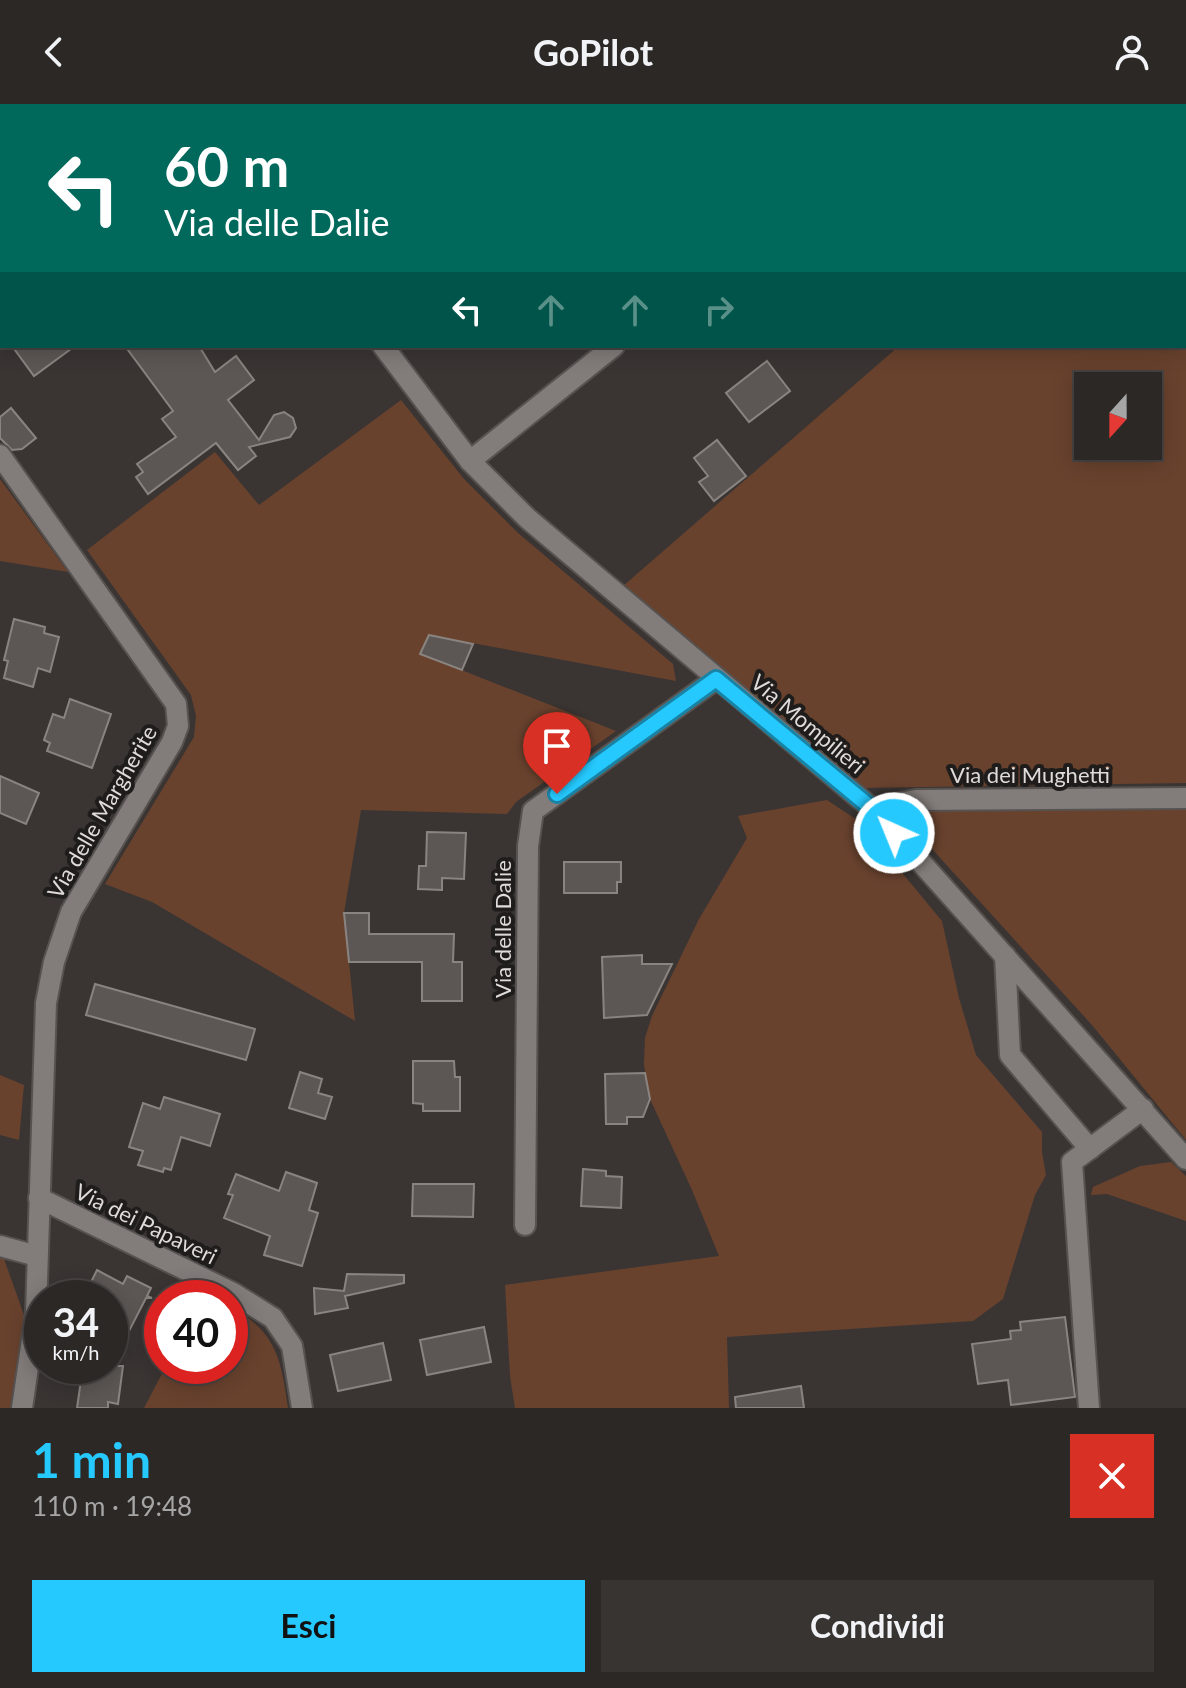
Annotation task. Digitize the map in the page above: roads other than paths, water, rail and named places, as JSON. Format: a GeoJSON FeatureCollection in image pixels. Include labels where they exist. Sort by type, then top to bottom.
{"type":"FeatureCollection","features":[{"type":"Feature","properties":{"kind":"street","name":"Via Mompilieri"},"geometry":{"type":"LineString","coordinates":[[385,348],[470,461],[527,518],[876,812],[1186,1159]]}},
{"type":"Feature","properties":{"kind":"street"},"geometry":{"type":"LineString","coordinates":[[470,461],[611,348]]}},
{"type":"Feature","properties":{"kind":"street","name":"Via delle Margherite"},"geometry":{"type":"LineString","coordinates":[[0,455],[176,704],[178,726],[172,742],[71,912],[54,962],[46,1003],[36,1313],[22,1408]]}},
{"type":"Feature","properties":{"kind":"street","name":"Via delle Dalie"},"geometry":{"type":"LineString","coordinates":[[525,1225],[528,846],[533,811],[716,679]]}},
{"type":"Feature","properties":{"kind":"street","name":"Via dei Mughetti"},"geometry":{"type":"LineString","coordinates":[[876,812],[885,806],[916,800],[1186,798]]}},
{"type":"Feature","properties":{"kind":"street"},"geometry":{"type":"LineString","coordinates":[[1005,956],[1010,1055],[1090,1149]]}},
{"type":"Feature","properties":{"kind":"street"},"geometry":{"type":"LineString","coordinates":[[1089,1408],[1072,1162],[1143,1109]]}},
{"type":"Feature","properties":{"kind":"street","name":"Via dei Papaveri"},"geometry":{"type":"LineString","coordinates":[[39,1198],[233,1293],[273,1318],[292,1346],[302,1408]]}},
{"type":"Feature","properties":{"kind":"street"},"geometry":{"type":"LineString","coordinates":[[0,1246],[37,1256]]}}]}
